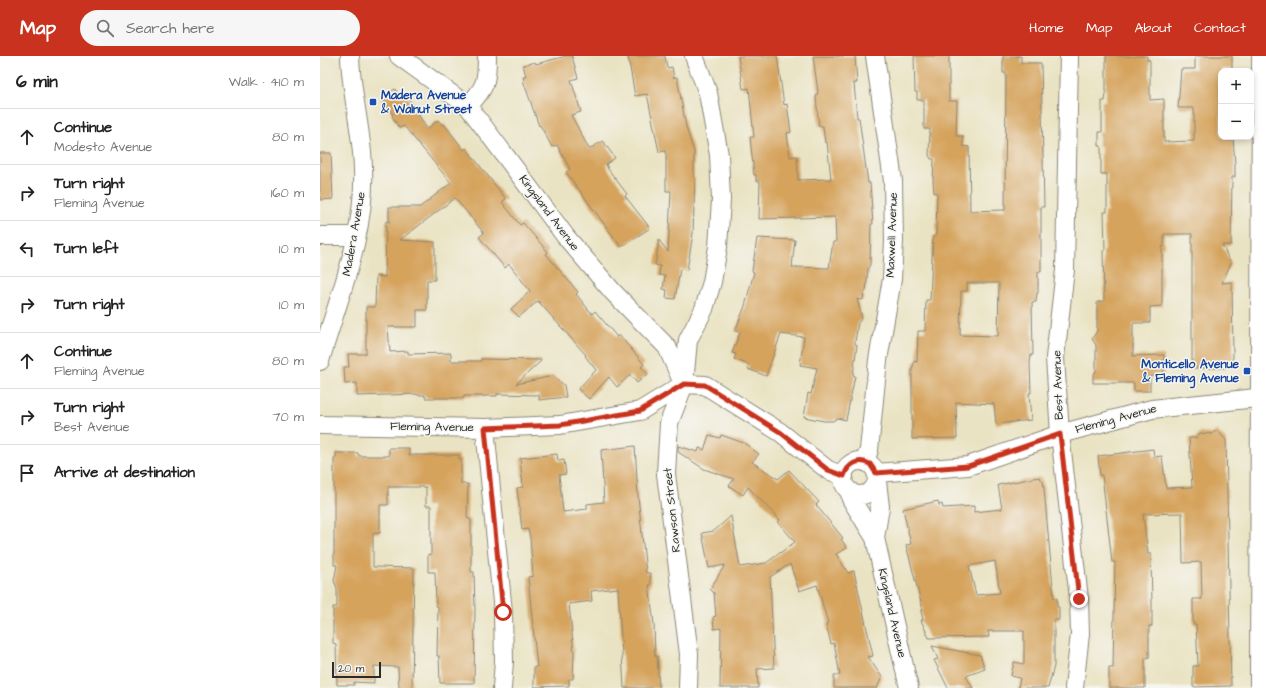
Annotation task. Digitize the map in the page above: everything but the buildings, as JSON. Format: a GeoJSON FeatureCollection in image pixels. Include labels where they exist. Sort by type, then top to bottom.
{"type":"FeatureCollection","features":[{"type":"Feature","properties":{"kind":"street","name":"Madera Avenue"},"geometry":{"type":"LineString","coordinates":[[320,361],[345,286],[356,236],[362,199],[363,168],[350,74],[350,56]]}},
{"type":"Feature","properties":{"kind":"street","name":"Kingsland Avenue"},"geometry":{"type":"LineString","coordinates":[[399,56],[468,106],[566,237],[613,292],[667,347],[684,384]]}},
{"type":"Feature","properties":{"kind":"street"},"geometry":{"type":"LineString","coordinates":[[468,106],[482,91],[487,73],[487,56]]}},
{"type":"Feature","properties":{"kind":"street","name":"Rawson Street"},"geometry":{"type":"LineString","coordinates":[[688,688],[689,654],[666,474],[669,423],[684,384],[688,340],[704,309],[712,282],[718,247],[721,200],[719,155],[708,93],[694,56]]}},
{"type":"Feature","properties":{"kind":"street","name":"Maxwell Avenue"},"geometry":{"type":"LineString","coordinates":[[873,472],[869,450],[878,360],[892,278],[894,241],[893,181],[874,56]]}},
{"type":"Feature","properties":{"kind":"street","name":"Best Avenue"},"geometry":{"type":"LineString","coordinates":[[1068,56],[1065,270],[1055,358],[1060,434],[1079,599],[1080,634],[1074,688]]}},
{"type":"Feature","properties":{"kind":"street"},"geometry":{"type":"LineString","coordinates":[[1259,688],[1263,397],[1261,56]]}},
{"type":"Feature","properties":{"kind":"street"},"geometry":{"type":"LineString","coordinates":[[320,236],[356,236]]}},
{"type":"Feature","properties":{"kind":"street"},"geometry":{"type":"LineString","coordinates":[[684,384],[705,385],[780,432],[828,470],[847,484],[862,494],[871,491],[873,472],[857,462],[849,465],[847,484]]}},
{"type":"Feature","properties":{"kind":"street","name":"Fleming Avenue"},"geometry":{"type":"LineString","coordinates":[[320,425],[485,428],[560,425],[640,411],[684,384]]}},
{"type":"Feature","properties":{"kind":"street","name":"Fleming Avenue"},"geometry":{"type":"LineString","coordinates":[[873,472],[968,466],[1060,434],[1152,409],[1263,397]]}},
{"type":"Feature","properties":{"kind":"street"},"geometry":{"type":"LineString","coordinates":[[485,428],[503,612],[504,661],[502,688]]}},
{"type":"Feature","properties":{"kind":"street","name":"Kingsland Avenue"},"geometry":{"type":"LineString","coordinates":[[873,472],[880,507],[876,538],[909,688]]}},
{"type":"Feature","properties":{"kind":"street","name":"Kingsland Avenue"},"geometry":{"type":"LineString","coordinates":[[847,484],[851,499],[876,538]]}},
{"type":"Feature","properties":{"kind":"place","name":"Madera Avenue & Walnut Street"},"geometry":{"type":"Point","coordinates":[373,102]}},
{"type":"Feature","properties":{"kind":"place","name":"Monticello Avenue & Fleming Avenue"},"geometry":{"type":"Point","coordinates":[1247,371]}},
{"type":"Feature","properties":{"kind":"route"},"geometry":{"type":"LineString","coordinates":[[503,612],[485,428],[560,425],[640,411],[684,384],[705,385],[780,432],[828,470],[844,476],[849,465],[857,462],[865,462],[870,464],[873,466],[876,473],[968,466],[1060,434],[1079,599]]}}]}
